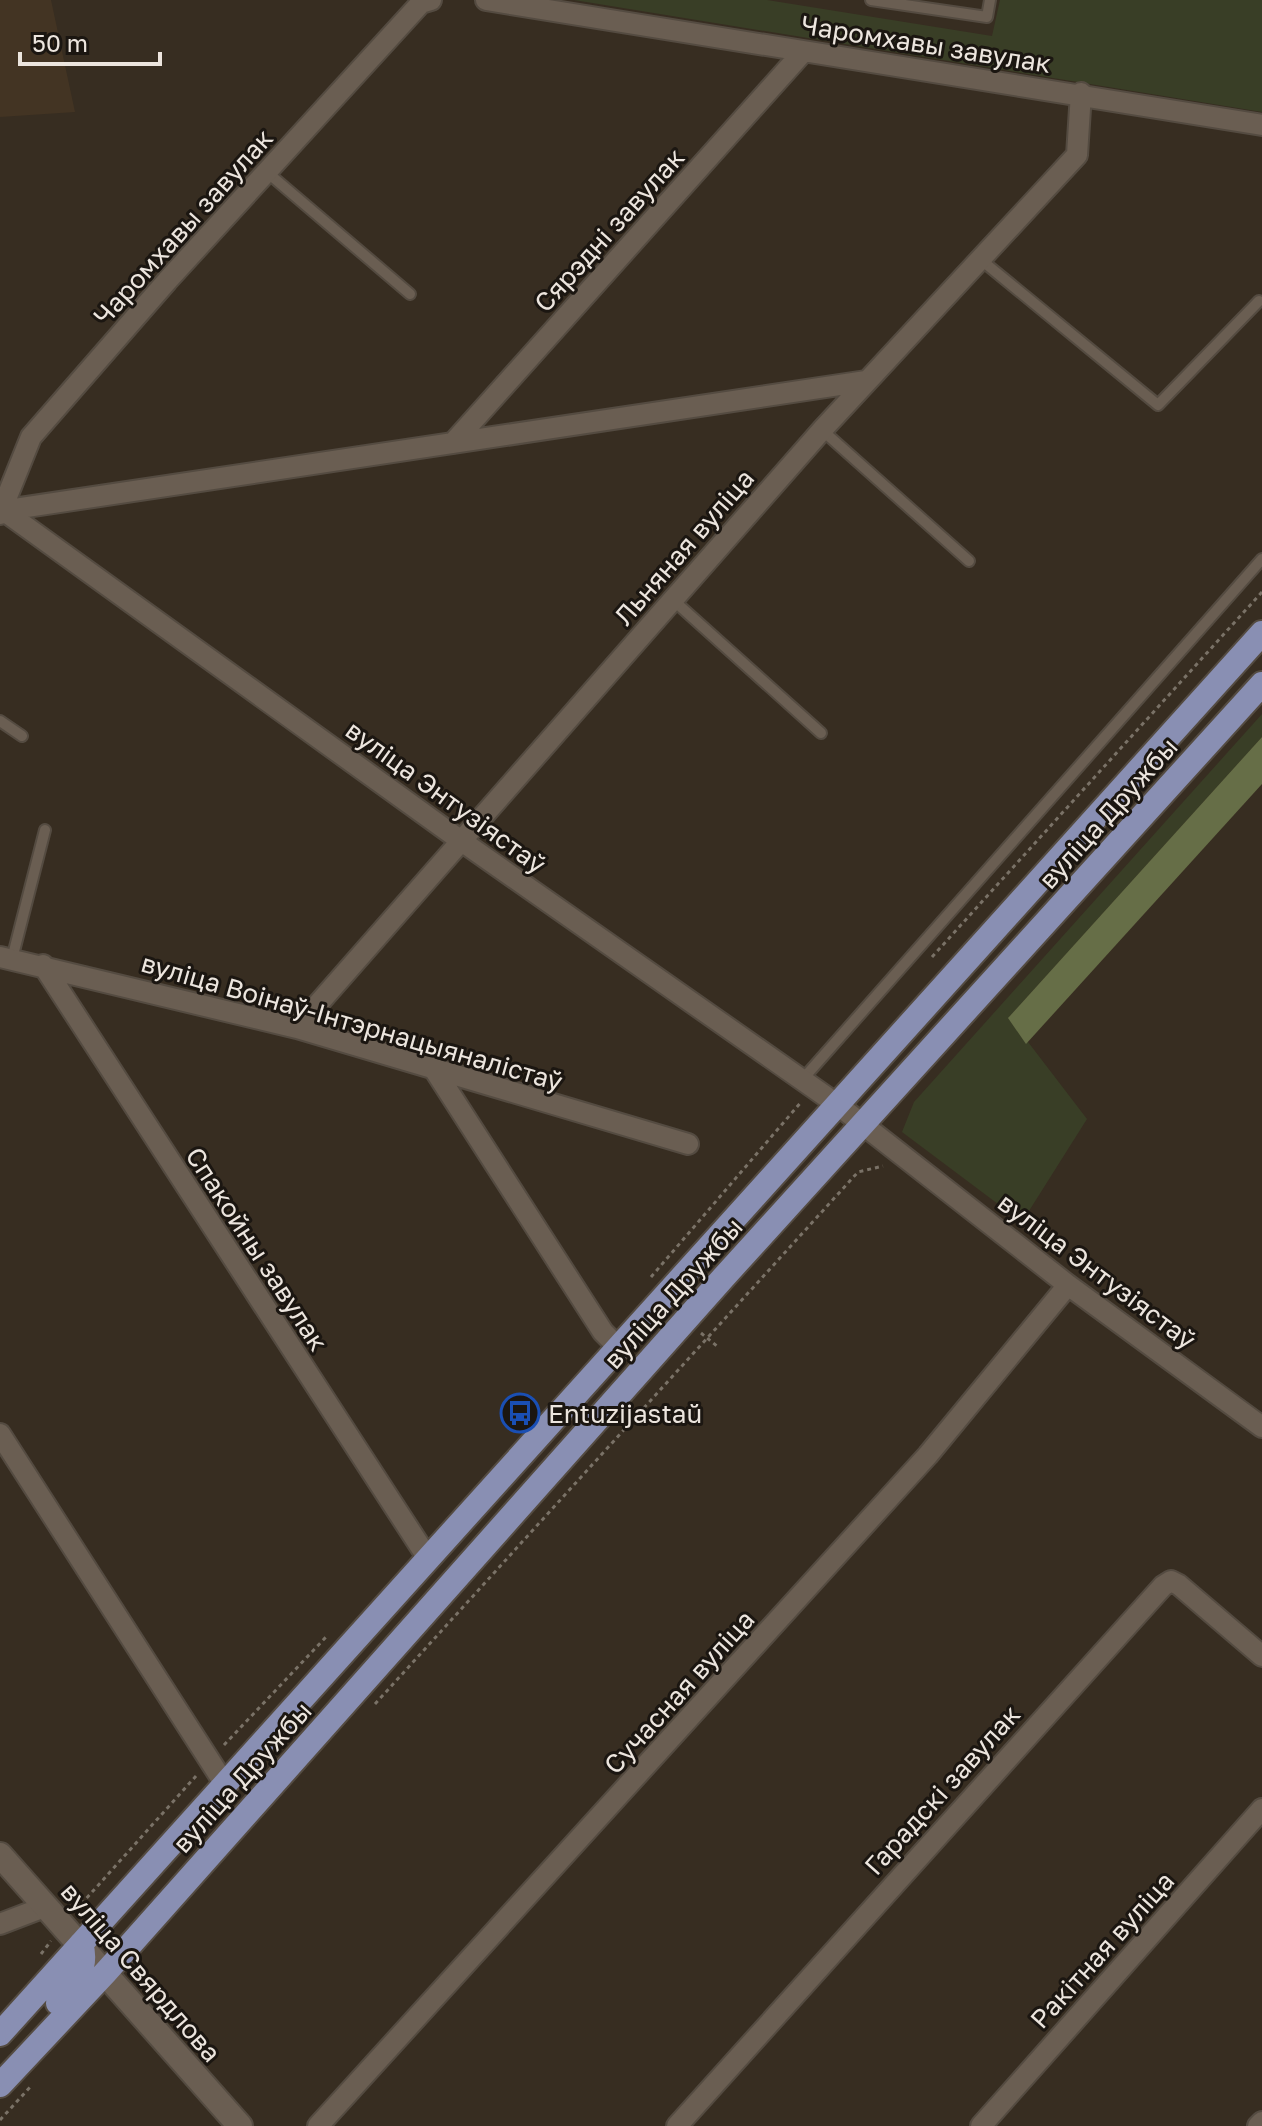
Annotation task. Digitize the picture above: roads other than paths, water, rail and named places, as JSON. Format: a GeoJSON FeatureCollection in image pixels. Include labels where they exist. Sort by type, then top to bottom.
{"type":"FeatureCollection","features":[{"type":"Feature","properties":{"kind":"main road","name":"вуліца Дружбы"},"geometry":{"type":"LineString","coordinates":[[0,2034],[1262,633]]}},
{"type":"Feature","properties":{"kind":"main road","name":"вуліца Дружбы"},"geometry":{"type":"LineString","coordinates":[[0,2085],[106,1972],[723,1278],[1262,684]]}},
{"type":"Feature","properties":{"kind":"main road"},"geometry":{"type":"LineString","coordinates":[[106,1972],[102,1960],[103,1942],[177,1855],[226,1786]]}},
{"type":"Feature","properties":{"kind":"main road"},"geometry":{"type":"LineString","coordinates":[[0,2072],[80,1974],[85,1955],[81,1944]]}},
{"type":"Feature","properties":{"kind":"street","name":"Чаромхавы завулак"},"geometry":{"type":"LineString","coordinates":[[1,511],[31,437],[421,3],[431,0]]}},
{"type":"Feature","properties":{"kind":"street","name":"Чаромхавы завулак"},"geometry":{"type":"LineString","coordinates":[[486,0],[803,52],[1081,93],[1262,125]]}},
{"type":"Feature","properties":{"kind":"street","name":"Сярэдні завулак"},"geometry":{"type":"LineString","coordinates":[[453,443],[803,52]]}},
{"type":"Feature","properties":{"kind":"street","name":"Льняная вуліца"},"geometry":{"type":"LineString","coordinates":[[297,1028],[822,430],[1077,155],[1081,93]]}},
{"type":"Feature","properties":{"kind":"street"},"geometry":{"type":"LineString","coordinates":[[1,511],[866,381]]}},
{"type":"Feature","properties":{"kind":"street","name":"вуліца Энтузіястаў"},"geometry":{"type":"LineString","coordinates":[[1,511],[803,1089],[838,1105],[1068,1285],[1262,1427]]}},
{"type":"Feature","properties":{"kind":"street","name":"вуліца Воінаў-Інтэрнацыяналістаў"},"geometry":{"type":"LineString","coordinates":[[6,958],[297,1028],[688,1144]]}},
{"type":"Feature","properties":{"kind":"street","name":"Спакойны завулак"},"geometry":{"type":"LineString","coordinates":[[43,965],[429,1560]]}},
{"type":"Feature","properties":{"kind":"street"},"geometry":{"type":"LineString","coordinates":[[434,1069],[603,1332],[617,1346]]}},
{"type":"Feature","properties":{"kind":"street","name":"Сучасная вуліца"},"geometry":{"type":"LineString","coordinates":[[318,2126],[907,1478],[1068,1285]]}},
{"type":"Feature","properties":{"kind":"street"},"geometry":{"type":"LineString","coordinates":[[0,1434],[226,1786]]}},
{"type":"Feature","properties":{"kind":"street","name":"Гарадскі завулак"},"geometry":{"type":"LineString","coordinates":[[677,2126],[1163,1586],[1171,1581],[1179,1585],[1262,1656]]}},
{"type":"Feature","properties":{"kind":"street","name":"Ракітная вуліца"},"geometry":{"type":"LineString","coordinates":[[981,2126],[1262,1809]]}},
{"type":"Feature","properties":{"kind":"street","name":"вуліца Свярдлова"},"geometry":{"type":"LineString","coordinates":[[0,1855],[240,2126]]}},
{"type":"Feature","properties":{"kind":"street"},"geometry":{"type":"LineString","coordinates":[[0,1924],[47,1906]]}},
{"type":"Feature","properties":{"kind":"lane"},"geometry":{"type":"LineString","coordinates":[[871,0],[987,17],[990,0]]}},
{"type":"Feature","properties":{"kind":"lane"},"geometry":{"type":"LineString","coordinates":[[268,173],[410,294]]}},
{"type":"Feature","properties":{"kind":"lane"},"geometry":{"type":"LineString","coordinates":[[980,259],[1158,405],[1259,301]]}},
{"type":"Feature","properties":{"kind":"lane"},"geometry":{"type":"LineString","coordinates":[[822,430],[969,561]]}},
{"type":"Feature","properties":{"kind":"lane"},"geometry":{"type":"LineString","coordinates":[[803,1089],[1262,559]]}},
{"type":"Feature","properties":{"kind":"lane"},"geometry":{"type":"LineString","coordinates":[[672,599],[821,733]]}},
{"type":"Feature","properties":{"kind":"lane"},"geometry":{"type":"LineString","coordinates":[[0,721],[22,736]]}},
{"type":"Feature","properties":{"kind":"lane"},"geometry":{"type":"LineString","coordinates":[[6,958],[45,830]]}},
{"type":"Feature","properties":{"kind":"place","name":"Entuzijastaŭ"},"geometry":{"type":"Point","coordinates":[520,1413]}}]}
